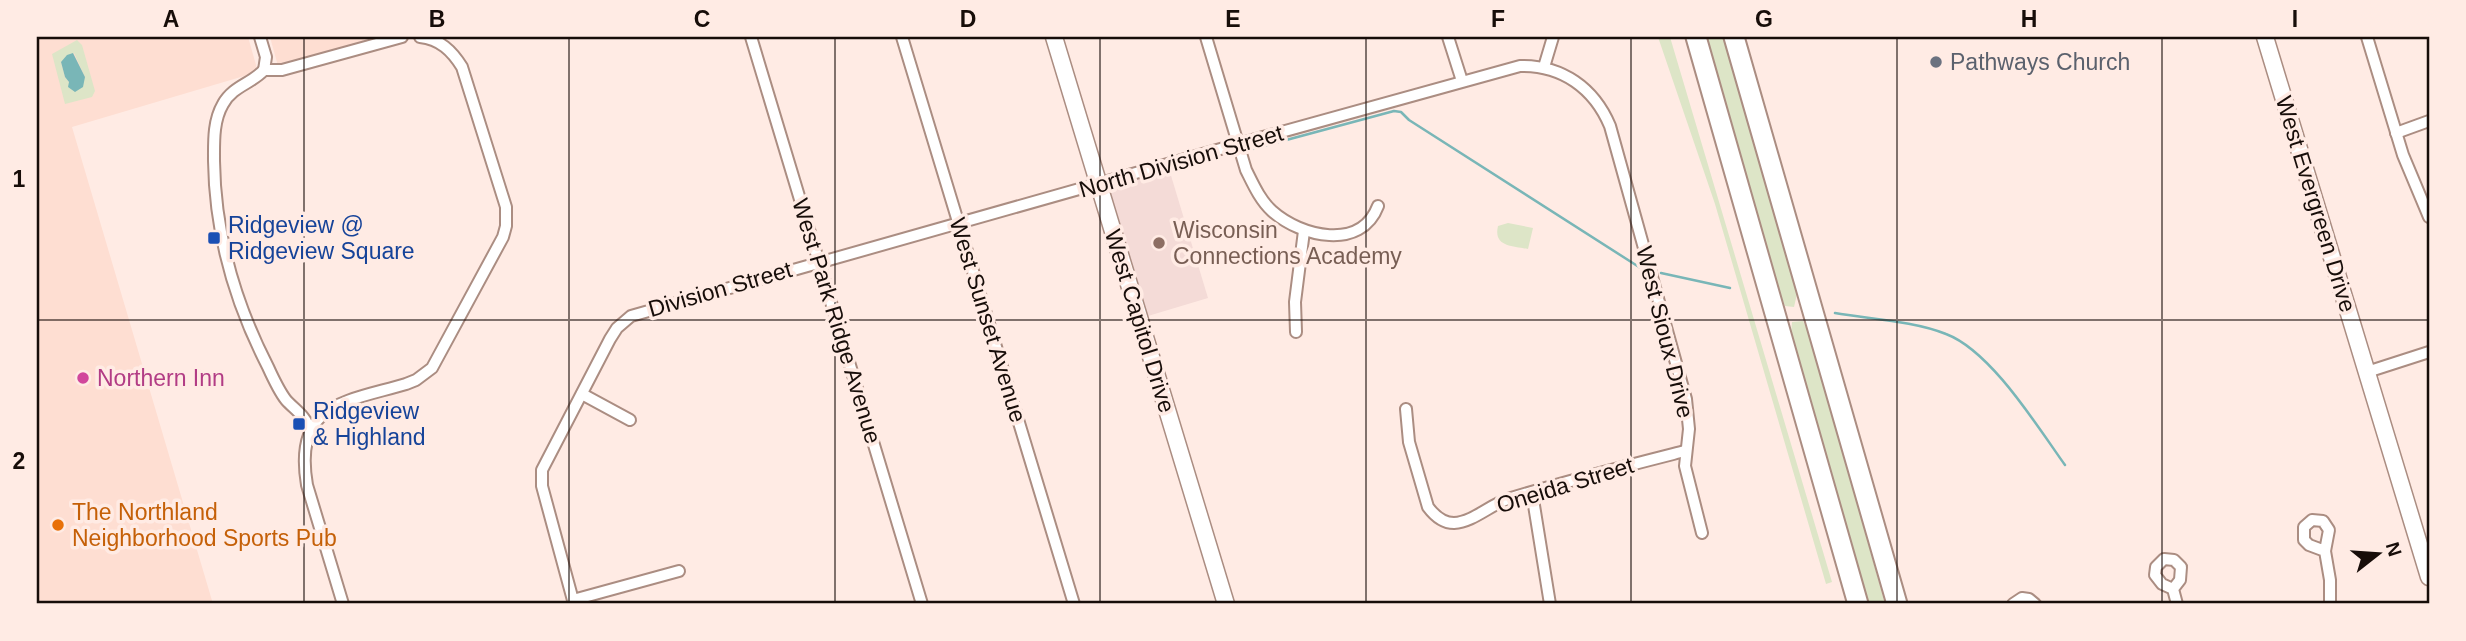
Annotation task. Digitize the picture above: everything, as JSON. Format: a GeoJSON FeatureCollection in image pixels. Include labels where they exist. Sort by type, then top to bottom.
{"type":"FeatureCollection","features":[{"type":"Feature","properties":{"kind":"highway"},"geometry":{"type":"LineString","coordinates":[[1696,37],[1858,604]]}},
{"type":"Feature","properties":{"kind":"highway"},"geometry":{"type":"LineString","coordinates":[[1734,37],[1897,604]]}},
{"type":"Feature","properties":{"kind":"highway"},"geometry":{"type":"LineString","coordinates":[[1745,37],[1760,99],[1762,136]]}},
{"type":"Feature","properties":{"kind":"street"},"geometry":{"type":"LineString","coordinates":[[260,37],[266,57],[264,71]]}},
{"type":"Feature","properties":{"kind":"street"},"geometry":{"type":"LineString","coordinates":[[343,604],[307,485],[304,460],[309,429],[303,416],[283,396],[250,329],[234,285],[219,227],[214,169],[217,120],[230,94],[264,71],[282,70],[402,37]]}},
{"type":"Feature","properties":{"kind":"street"},"geometry":{"type":"LineString","coordinates":[[309,429],[335,405],[406,384],[425,375],[432,368],[503,236],[506,207],[466,76],[453,52],[436,41],[420,37]]}},
{"type":"Feature","properties":{"kind":"street","name":"West Park Ridge Avenue"},"geometry":{"type":"LineString","coordinates":[[751,37],[922,604]]}},
{"type":"Feature","properties":{"kind":"street","name":"West Sunset Avenue"},"geometry":{"type":"LineString","coordinates":[[902,37],[1074,604]]}},
{"type":"Feature","properties":{"kind":"street","name":"West Capitol Drive"},"geometry":{"type":"LineString","coordinates":[[1054,37],[1226,604]]}},
{"type":"Feature","properties":{"kind":"street"},"geometry":{"type":"LineString","coordinates":[[1206,37],[1238,144],[1253,185],[1263,200],[1286,222],[1304,231],[1332,235],[1356,231],[1366,225],[1378,206]]}},
{"type":"Feature","properties":{"kind":"street"},"geometry":{"type":"LineString","coordinates":[[1448,37],[1462,81]]}},
{"type":"Feature","properties":{"kind":"street"},"geometry":{"type":"LineString","coordinates":[[1544,67],[1553,37]]}},
{"type":"Feature","properties":{"kind":"street","name":"West Evergreen Drive"},"geometry":{"type":"LineString","coordinates":[[2265,37],[2429,577]]}},
{"type":"Feature","properties":{"kind":"street"},"geometry":{"type":"LineString","coordinates":[[2367,37],[2396,133],[2429,216]]}},
{"type":"Feature","properties":{"kind":"street","name":"North Division Street"},"geometry":{"type":"LineString","coordinates":[[819,261],[1462,81],[1520,66],[1544,67]]}},
{"type":"Feature","properties":{"kind":"street","name":"West Sioux Drive"},"geometry":{"type":"LineString","coordinates":[[1544,67],[1578,83],[1591,94],[1602,108],[1610,126],[1686,399],[1689,429],[1685,451],[1686,479],[1702,533]]}},
{"type":"Feature","properties":{"kind":"street"},"geometry":{"type":"LineString","coordinates":[[2396,133],[2429,121]]}},
{"type":"Feature","properties":{"kind":"street"},"geometry":{"type":"LineString","coordinates":[[1296,332],[1295,302],[1304,231]]}},
{"type":"Feature","properties":{"kind":"street","name":"Division Street"},"geometry":{"type":"LineString","coordinates":[[573,602],[541,477],[549,454],[617,328],[631,316],[819,261]]}},
{"type":"Feature","properties":{"kind":"street"},"geometry":{"type":"LineString","coordinates":[[2367,372],[2429,352]]}},
{"type":"Feature","properties":{"kind":"street"},"geometry":{"type":"LineString","coordinates":[[582,394],[630,421]]}},
{"type":"Feature","properties":{"kind":"street","name":"Oneida Street"},"geometry":{"type":"LineString","coordinates":[[1406,409],[1409,442],[1428,506],[1434,515],[1446,522],[1456,523],[1494,504],[1685,451]]}},
{"type":"Feature","properties":{"kind":"street"},"geometry":{"type":"LineString","coordinates":[[1532,493],[1550,604]]}},
{"type":"Feature","properties":{"kind":"street"},"geometry":{"type":"LineString","coordinates":[[2325,551],[2330,580],[2330,604]]}},
{"type":"Feature","properties":{"kind":"street"},"geometry":{"type":"LineString","coordinates":[[573,602],[680,571]]}},
{"type":"Feature","properties":{"kind":"street"},"geometry":{"type":"LineString","coordinates":[[2173,589],[2177,604]]}},
{"type":"Feature","properties":{"kind":"street"},"geometry":{"type":"LineString","coordinates":[[2013,604],[2022,598],[2035,604]]}},
{"type":"Feature","properties":{"kind":"shaded area"},"geometry":{"type":"Polygon","coordinates":[[[37,37],[248,37],[258,72],[72,127],[213,604],[37,604],[37,37]]]}},
{"type":"Feature","properties":{"kind":"shaded area"},"geometry":{"type":"Polygon","coordinates":[[[270,37],[376,37],[278,66],[270,37]]]}},
{"type":"Feature","properties":{"kind":"shaded area","name":"Wisconsin Connections Academy"},"geometry":{"type":"Polygon","coordinates":[[[1169,169],[1208,298],[1148,316],[1109,187],[1169,169]]]}},
{"type":"Feature","properties":{"kind":"green space"},"geometry":{"type":"Polygon","coordinates":[[[1658,37],[1670,37],[1832,582],[1826,584],[1715,204],[1658,37]]]}},
{"type":"Feature","properties":{"kind":"green space"},"geometry":{"type":"Polygon","coordinates":[[[1707,37],[1723,37],[1797,294],[1794,307],[1785,306],[1781,296],[1707,37]]]}},
{"type":"Feature","properties":{"kind":"green space"},"geometry":{"type":"Polygon","coordinates":[[[77,40],[82,45],[95,91],[92,97],[65,104],[52,54],[77,40]],[[74,53],[61,62],[69,82],[85,77],[74,53]]]}},
{"type":"Feature","properties":{"kind":"green space"},"geometry":{"type":"Polygon","coordinates":[[[1508,223],[1533,228],[1528,249],[1501,242],[1497,233],[1498,226],[1508,223]]]}},
{"type":"Feature","properties":{"kind":"green space"},"geometry":{"type":"Polygon","coordinates":[[[1803,321],[1811,338],[1885,604],[1869,604],[1791,334],[1792,322],[1803,321]]]}},
{"type":"Feature","properties":{"kind":"water"},"geometry":{"type":"Polygon","coordinates":[[[73,53],[85,77],[83,87],[75,92],[68,87],[69,82],[61,62],[73,53]]]}},
{"type":"Feature","properties":{"kind":"waterway"},"geometry":{"type":"LineString","coordinates":[[1249,150],[1394,111],[1401,112],[1409,120],[1639,267]]}},
{"type":"Feature","properties":{"kind":"waterway"},"geometry":{"type":"LineString","coordinates":[[1661,273],[1730,288]]}},
{"type":"Feature","properties":{"kind":"waterway"},"geometry":{"type":"LineString","coordinates":[[1835,313],[1920,326],[1946,334],[1963,343],[1980,356],[2012,391],[2065,465]]}},
{"type":"Feature","properties":{"kind":"place","name":"Pathways Church"},"geometry":{"type":"Point","coordinates":[1936,62]}},
{"type":"Feature","properties":{"kind":"place","name":"Ridgeview @ Ridgeview Square"},"geometry":{"type":"Point","coordinates":[214,238]}},
{"type":"Feature","properties":{"kind":"place","name":"Wisconsin Connections Academy"},"geometry":{"type":"Point","coordinates":[1159,243]}},
{"type":"Feature","properties":{"kind":"place","name":"Northern Inn"},"geometry":{"type":"Point","coordinates":[83,378]}},
{"type":"Feature","properties":{"kind":"place","name":"Ridgeview & Highland"},"geometry":{"type":"Point","coordinates":[299,424]}},
{"type":"Feature","properties":{"kind":"place","name":"The Northland Neighborhood Sports Pub"},"geometry":{"type":"Point","coordinates":[58,525]}}]}
